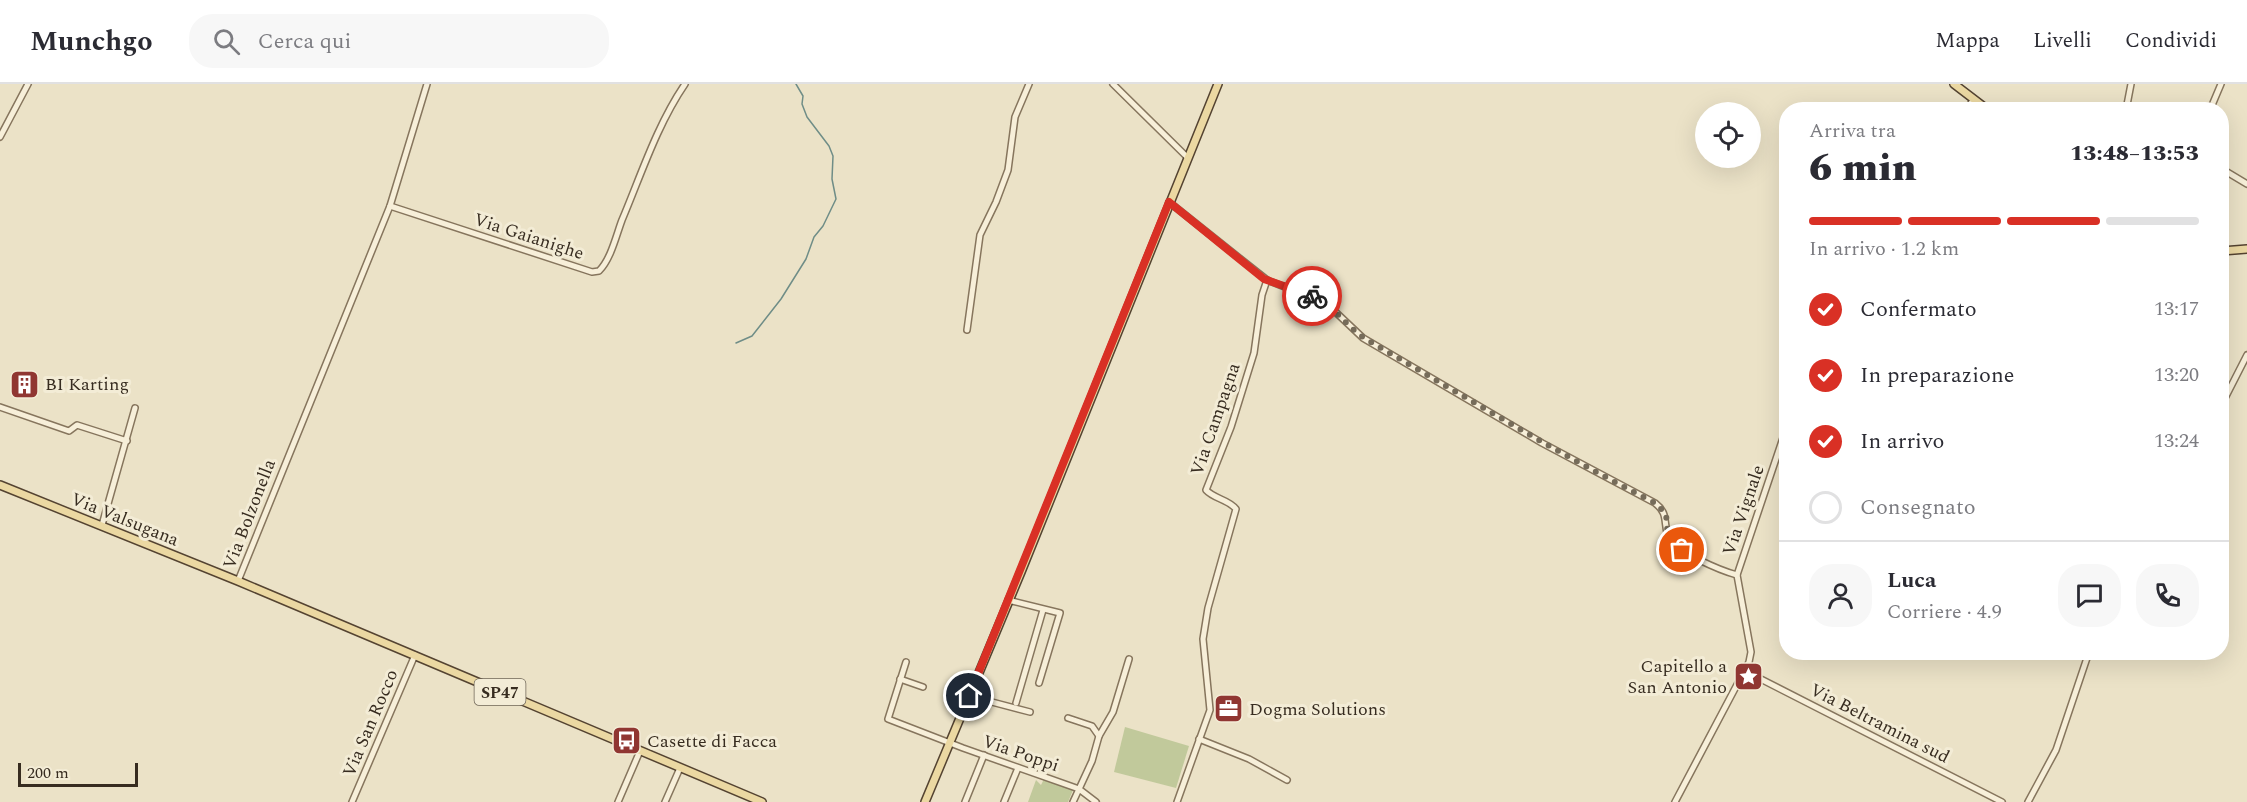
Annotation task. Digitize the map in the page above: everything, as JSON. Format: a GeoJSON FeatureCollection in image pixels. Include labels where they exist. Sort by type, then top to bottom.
{"type":"FeatureCollection","features":[{"type":"Feature","properties":{"kind":"main road"},"geometry":{"type":"LineString","coordinates":[[925,802],[1021,572],[1218,84]]}},
{"type":"Feature","properties":{"kind":"main road"},"geometry":{"type":"LineString","coordinates":[[1954,84],[1978,102]]}},
{"type":"Feature","properties":{"kind":"main road"},"geometry":{"type":"LineString","coordinates":[[2229,250],[2247,249]]}},
{"type":"Feature","properties":{"kind":"main road","name":"Via Valsugana"},"geometry":{"type":"LineString","coordinates":[[0,485],[238,581]]}},
{"type":"Feature","properties":{"kind":"main road","name":"Via Bolzonella"},"geometry":{"type":"LineString","coordinates":[[238,581],[762,802]]}},
{"type":"Feature","properties":{"kind":"street"},"geometry":{"type":"LineString","coordinates":[[0,137],[28,84]]}},
{"type":"Feature","properties":{"kind":"street","name":"Via Bolzonella"},"geometry":{"type":"LineString","coordinates":[[238,581],[390,206],[427,84]]}},
{"type":"Feature","properties":{"kind":"street","name":"Via Gaianighe"},"geometry":{"type":"LineString","coordinates":[[390,206],[592,273],[598,271],[610,250],[661,128],[685,84]]}},
{"type":"Feature","properties":{"kind":"street"},"geometry":{"type":"LineString","coordinates":[[967,330],[980,235],[1008,170],[1015,117],[1029,84]]}},
{"type":"Feature","properties":{"kind":"street"},"geometry":{"type":"LineString","coordinates":[[1113,84],[1187,157]]}},
{"type":"Feature","properties":{"kind":"street"},"geometry":{"type":"LineString","coordinates":[[2128,102],[2131,84]]}},
{"type":"Feature","properties":{"kind":"street"},"geometry":{"type":"LineString","coordinates":[[2213,102],[2221,84]]}},
{"type":"Feature","properties":{"kind":"street"},"geometry":{"type":"LineString","coordinates":[[2229,173],[2247,184]]}},
{"type":"Feature","properties":{"kind":"street"},"geometry":{"type":"LineString","coordinates":[[1169,202],[1267,280],[1326,303],[1363,338],[1542,443],[1655,503],[1666,514],[1668,538],[1676,547],[1737,575]]}},
{"type":"Feature","properties":{"kind":"street","name":"Via Campagna"},"geometry":{"type":"LineString","coordinates":[[1199,739],[1210,710],[1203,639],[1206,619],[1236,509],[1231,503],[1210,495],[1206,490],[1231,427],[1254,353],[1262,295],[1267,280]]}},
{"type":"Feature","properties":{"kind":"street"},"geometry":{"type":"LineString","coordinates":[[2229,390],[2247,355]]}},
{"type":"Feature","properties":{"kind":"street"},"geometry":{"type":"LineString","coordinates":[[0,407],[69,431],[77,425],[127,441]]}},
{"type":"Feature","properties":{"kind":"street"},"geometry":{"type":"LineString","coordinates":[[102,525],[135,408]]}},
{"type":"Feature","properties":{"kind":"street","name":"Via Vignale"},"geometry":{"type":"LineString","coordinates":[[1745,671],[1751,652],[1737,575],[1779,450]]}},
{"type":"Feature","properties":{"kind":"street"},"geometry":{"type":"LineString","coordinates":[[1008,600],[1060,614],[1039,683]]}},
{"type":"Feature","properties":{"kind":"street"},"geometry":{"type":"LineString","coordinates":[[1016,704],[1043,610]]}},
{"type":"Feature","properties":{"kind":"street","name":"Via San Rocco"},"geometry":{"type":"LineString","coordinates":[[352,802],[415,656]]}},
{"type":"Feature","properties":{"kind":"street"},"geometry":{"type":"LineString","coordinates":[[1073,802],[1099,736],[1113,712],[1129,658]]}},
{"type":"Feature","properties":{"kind":"street"},"geometry":{"type":"LineString","coordinates":[[2028,802],[2056,750],[2086,660]]}},
{"type":"Feature","properties":{"kind":"street","name":"Via Poppi"},"geometry":{"type":"LineString","coordinates":[[906,662],[888,718],[1079,789],[1096,802]]}},
{"type":"Feature","properties":{"kind":"street"},"geometry":{"type":"LineString","coordinates":[[1675,802],[1745,671]]}},
{"type":"Feature","properties":{"kind":"street","name":"Via Beltramina sud"},"geometry":{"type":"LineString","coordinates":[[1745,671],[2002,802]]}},
{"type":"Feature","properties":{"kind":"street"},"geometry":{"type":"LineString","coordinates":[[900,679],[923,687]]}},
{"type":"Feature","properties":{"kind":"street"},"geometry":{"type":"LineString","coordinates":[[969,696],[1030,712]]}},
{"type":"Feature","properties":{"kind":"street"},"geometry":{"type":"LineString","coordinates":[[1068,718],[1092,726],[1099,736]]}},
{"type":"Feature","properties":{"kind":"street"},"geometry":{"type":"LineString","coordinates":[[1177,802],[1199,739],[1249,759],[1287,780]]}},
{"type":"Feature","properties":{"kind":"street"},"geometry":{"type":"LineString","coordinates":[[618,802],[640,751]]}},
{"type":"Feature","properties":{"kind":"street"},"geometry":{"type":"LineString","coordinates":[[965,802],[984,755]]}},
{"type":"Feature","properties":{"kind":"street"},"geometry":{"type":"LineString","coordinates":[[665,802],[680,768]]}},
{"type":"Feature","properties":{"kind":"street"},"geometry":{"type":"LineString","coordinates":[[1004,802],[1018,768]]}},
{"type":"Feature","properties":{"kind":"green space"},"geometry":{"type":"Polygon","coordinates":[[[1125,727],[1189,746],[1176,788],[1114,772],[1125,727]]]}},
{"type":"Feature","properties":{"kind":"green space"},"geometry":{"type":"Polygon","coordinates":[[[1044,779],[1073,790],[1068,802],[1028,802],[1036,780],[1041,785],[1044,779]]]}},
{"type":"Feature","properties":{"kind":"waterway"},"geometry":{"type":"LineString","coordinates":[[736,343],[752,336],[781,299],[806,259],[814,237],[823,226],[836,199],[832,179],[833,156],[829,146],[807,117],[802,104],[803,96],[796,84]]}},
{"type":"Feature","properties":{"kind":"way so far"},"geometry":{"type":"LineString","coordinates":[[1312,296],[1326,303],[1363,338],[1542,443],[1655,503],[1666,514],[1668,538],[1682,550]]}},
{"type":"Feature","properties":{"kind":"place","name":"BI Karting"},"geometry":{"type":"Point","coordinates":[24,384]}},
{"type":"Feature","properties":{"kind":"place","name":"Capitello a San Antonio"},"geometry":{"type":"Point","coordinates":[1748,676]}},
{"type":"Feature","properties":{"kind":"place","name":"Dogma Solutions"},"geometry":{"type":"Point","coordinates":[1228,709]}},
{"type":"Feature","properties":{"kind":"place","name":"Casette di Facca"},"geometry":{"type":"Point","coordinates":[626,741]}},
{"type":"Feature","properties":{"kind":"route"},"geometry":{"type":"LineString","coordinates":[[969,696],[1094,393],[1169,202],[1224,244],[1264,279],[1312,296]]}}]}
